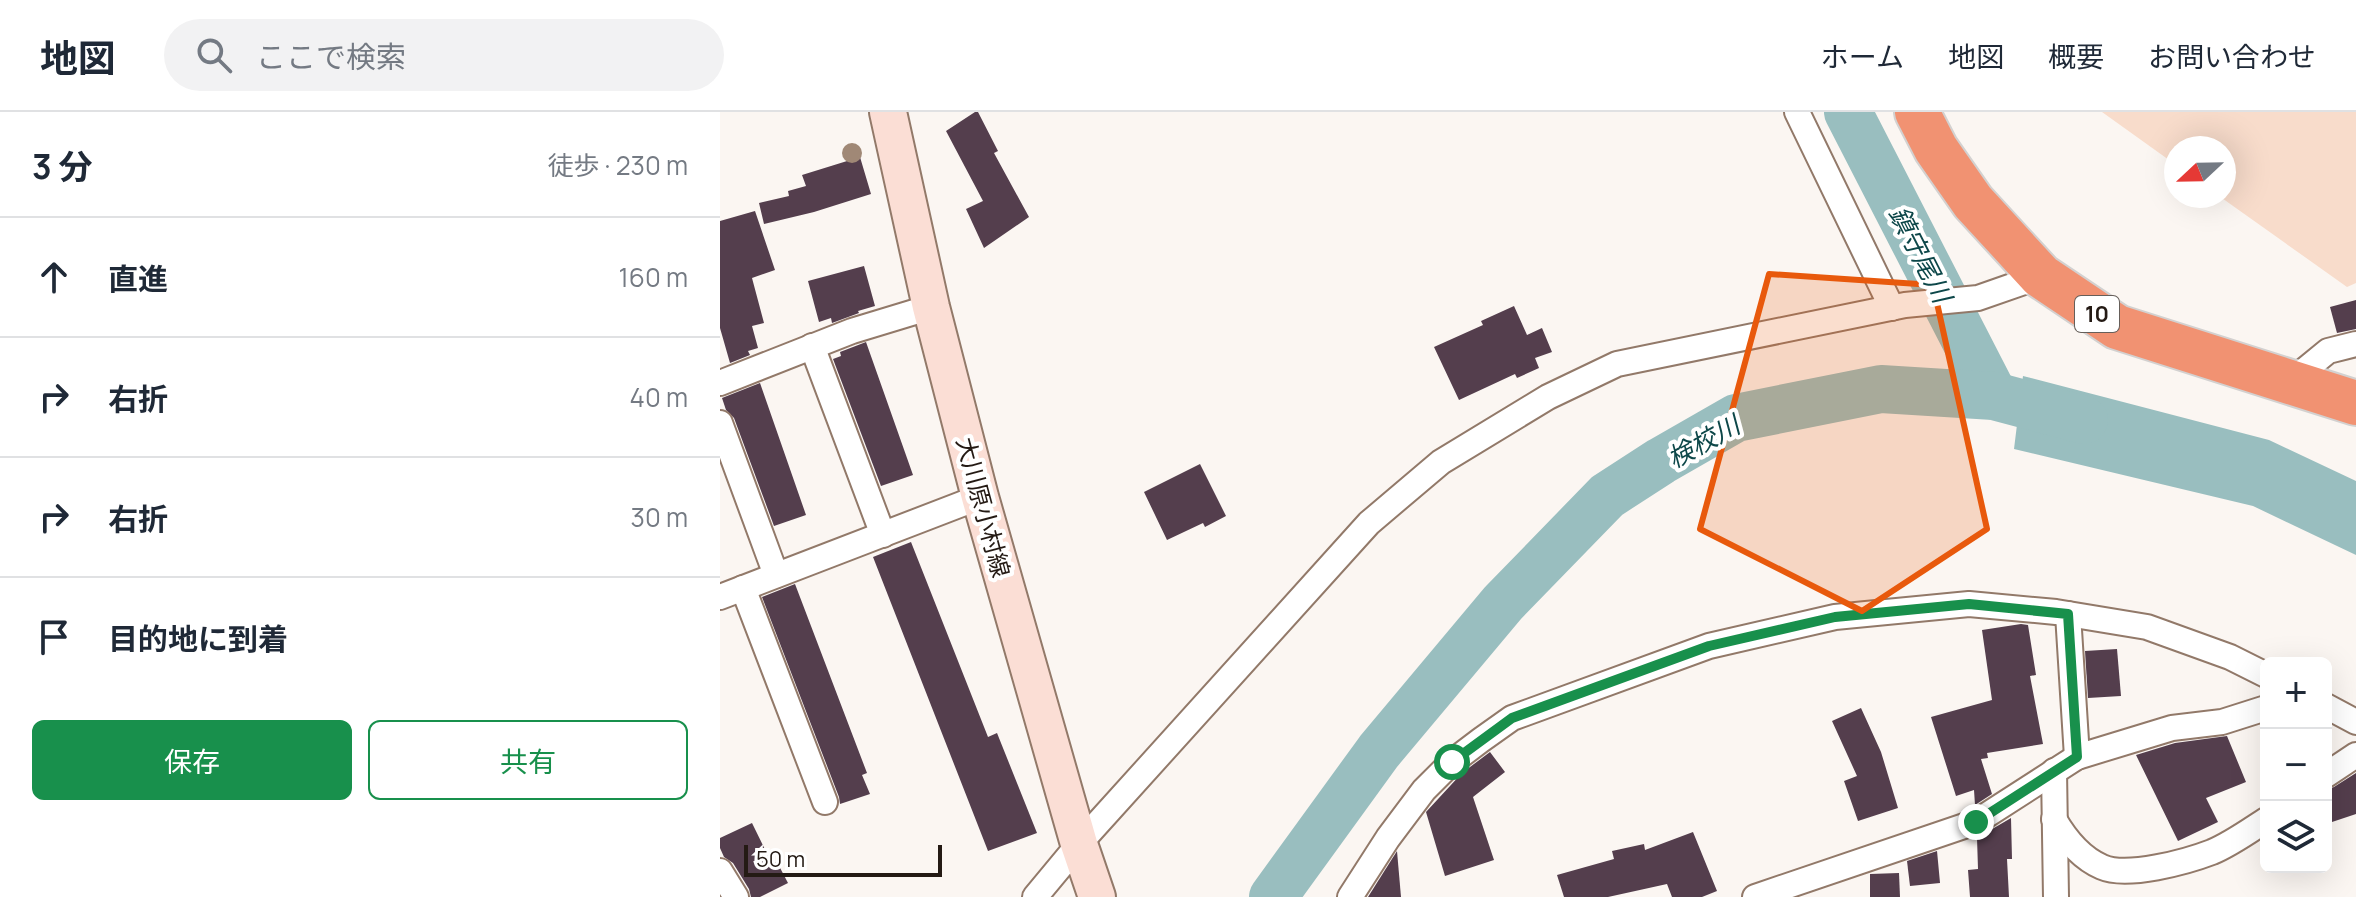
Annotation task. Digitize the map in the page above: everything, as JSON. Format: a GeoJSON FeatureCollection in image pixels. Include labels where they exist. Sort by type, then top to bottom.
{"type":"FeatureCollection","features":[{"type":"Feature","properties":{"kind":"highway","name":"10"},"geometry":{"type":"LineString","coordinates":[[1917,112],[1936,149],[1973,202],[2041,276],[2117,327],[2356,403]]}},
{"type":"Feature","properties":{"kind":"main road","name":"大川原小村線"},"geometry":{"type":"LineString","coordinates":[[888,112],[931,307],[980,497],[1095,891]]}},
{"type":"Feature","properties":{"kind":"street"},"geometry":{"type":"LineString","coordinates":[[1797,112],[1898,306]]}},
{"type":"Feature","properties":{"kind":"street"},"geometry":{"type":"LineString","coordinates":[[1035,897],[1079,844],[1369,523],[1441,462],[1548,397],[1617,364],[1898,306],[1978,298],[2041,276]]}},
{"type":"Feature","properties":{"kind":"street"},"geometry":{"type":"LineString","coordinates":[[720,383],[852,331],[931,307]]}},
{"type":"Feature","properties":{"kind":"street"},"geometry":{"type":"LineString","coordinates":[[2289,383],[2328,351],[2356,344]]}},
{"type":"Feature","properties":{"kind":"street"},"geometry":{"type":"LineString","coordinates":[[812,346],[883,535]]}},
{"type":"Feature","properties":{"kind":"street"},"geometry":{"type":"LineString","coordinates":[[720,423],[776,575]]}},
{"type":"Feature","properties":{"kind":"street"},"geometry":{"type":"LineString","coordinates":[[825,802],[731,592],[980,497]]}},
{"type":"Feature","properties":{"kind":"street"},"geometry":{"type":"LineString","coordinates":[[1350,897],[1424,790],[1452,762],[1512,718],[1709,646],[1835,617],[1969,604],[2068,614],[2147,627],[2230,657],[2260,672]]}},
{"type":"Feature","properties":{"kind":"street"},"geometry":{"type":"LineString","coordinates":[[2068,614],[2077,757]]}},
{"type":"Feature","properties":{"kind":"street"},"geometry":{"type":"LineString","coordinates":[[2332,709],[2356,722]]}},
{"type":"Feature","properties":{"kind":"street"},"geometry":{"type":"LineString","coordinates":[[1755,897],[1976,822],[2077,757],[2172,728],[2222,722],[2260,710]]}},
{"type":"Feature","properties":{"kind":"street"},"geometry":{"type":"LineString","coordinates":[[2332,771],[2356,755]]}},
{"type":"Feature","properties":{"kind":"street"},"geometry":{"type":"LineString","coordinates":[[2054,771],[2056,897]]}},
{"type":"Feature","properties":{"kind":"street"},"geometry":{"type":"LineString","coordinates":[[2054,819],[2066,839],[2084,855],[2103,868],[2129,872],[2212,852],[2260,824]]}},
{"type":"Feature","properties":{"kind":"street"},"geometry":{"type":"LineString","coordinates":[[720,871],[736,897]]}},
{"type":"Feature","properties":{"kind":"highlighted area"},"geometry":{"type":"Polygon","coordinates":[[[1769,274],[1933,285],[1987,529],[1862,611],[1700,529],[1769,274]]]}},
{"type":"Feature","properties":{"kind":"shaded area"},"geometry":{"type":"Polygon","coordinates":[[[2102,112],[2356,112],[2356,283],[2347,287],[2236,208],[2236,136],[2164,136],[2164,156],[2102,112]]]}},
{"type":"Feature","properties":{"kind":"water"},"geometry":{"type":"Polygon","coordinates":[[[2023,376],[2269,440],[2356,481],[2356,555],[2253,506],[2014,449],[2023,376]]]}},
{"type":"Feature","properties":{"kind":"building"},"geometry":{"type":"Polygon","coordinates":[[[978,112],[998,151],[994,153],[1029,217],[984,248],[966,209],[983,201],[946,131],[978,112]]]}},
{"type":"Feature","properties":{"kind":"building"},"geometry":{"type":"Polygon","coordinates":[[[860,157],[871,194],[764,224],[759,203],[789,196],[788,191],[806,186],[802,175],[860,157]]]}},
{"type":"Feature","properties":{"kind":"building"},"geometry":{"type":"Polygon","coordinates":[[[755,211],[775,270],[752,278],[764,323],[752,326],[758,348],[730,363],[720,328],[720,221],[755,211]]]}},
{"type":"Feature","properties":{"kind":"building"},"geometry":{"type":"Polygon","coordinates":[[[864,266],[875,306],[832,323],[831,318],[819,322],[808,281],[864,266]]]}},
{"type":"Feature","properties":{"kind":"building"},"geometry":{"type":"Polygon","coordinates":[[[2356,300],[2356,329],[2337,333],[2330,307],[2356,300]]]}},
{"type":"Feature","properties":{"kind":"building"},"geometry":{"type":"Polygon","coordinates":[[[1514,306],[1527,335],[1542,328],[1552,352],[1535,358],[1539,368],[1517,378],[1515,374],[1459,400],[1434,347],[1483,325],[1481,321],[1514,306]]]}},
{"type":"Feature","properties":{"kind":"building"},"geometry":{"type":"Polygon","coordinates":[[[866,342],[913,475],[881,486],[833,359],[841,356],[840,352],[866,342]]]}},
{"type":"Feature","properties":{"kind":"building"},"geometry":{"type":"Polygon","coordinates":[[[760,383],[806,515],[774,526],[734,418],[726,410],[722,398],[760,383]]]}},
{"type":"Feature","properties":{"kind":"building"},"geometry":{"type":"Polygon","coordinates":[[[1200,464],[1226,516],[1167,540],[1144,492],[1200,464]]]}},
{"type":"Feature","properties":{"kind":"building"},"geometry":{"type":"Polygon","coordinates":[[[911,542],[988,737],[997,733],[1037,833],[988,851],[873,557],[911,542]]]}},
{"type":"Feature","properties":{"kind":"building"},"geometry":{"type":"Polygon","coordinates":[[[795,584],[867,773],[862,775],[870,794],[840,804],[762,597],[795,584]]]}},
{"type":"Feature","properties":{"kind":"building"},"geometry":{"type":"Polygon","coordinates":[[[2028,625],[2036,675],[2030,676],[2043,744],[1987,753],[1988,758],[1981,759],[1992,794],[1975,805],[1974,790],[1956,796],[1931,717],[1992,700],[1982,630],[2028,625]]]}},
{"type":"Feature","properties":{"kind":"building"},"geometry":{"type":"Polygon","coordinates":[[[2117,649],[2121,696],[2088,698],[2085,651],[2117,649]]]}},
{"type":"Feature","properties":{"kind":"building"},"geometry":{"type":"Polygon","coordinates":[[[1861,708],[1881,752],[1898,808],[1858,821],[1844,781],[1857,776],[1832,721],[1861,708]]]}},
{"type":"Feature","properties":{"kind":"building"},"geometry":{"type":"Polygon","coordinates":[[[2227,736],[2246,782],[2206,798],[2218,822],[2178,841],[2136,755],[2175,743],[2227,736]]]}},
{"type":"Feature","properties":{"kind":"building"},"geometry":{"type":"Polygon","coordinates":[[[1490,752],[1505,772],[1473,797],[1494,860],[1445,876],[1426,812],[1462,773],[1490,752]]]}},
{"type":"Feature","properties":{"kind":"building"},"geometry":{"type":"Polygon","coordinates":[[[2356,773],[2356,814],[2332,822],[2332,788],[2356,773]]]}},
{"type":"Feature","properties":{"kind":"building"},"geometry":{"type":"Polygon","coordinates":[[[2011,818],[2012,859],[2007,859],[2009,897],[1970,897],[1968,870],[1978,869],[1977,838],[2011,818]]]}},
{"type":"Feature","properties":{"kind":"building"},"geometry":{"type":"Polygon","coordinates":[[[752,823],[772,864],[777,862],[788,883],[760,897],[751,897],[733,863],[724,857],[720,848],[720,838],[752,823]]]}},
{"type":"Feature","properties":{"kind":"building"},"geometry":{"type":"Polygon","coordinates":[[[1693,832],[1717,891],[1702,897],[1672,897],[1667,884],[1608,897],[1564,897],[1557,875],[1614,859],[1612,851],[1644,844],[1645,850],[1693,832]]]}},
{"type":"Feature","properties":{"kind":"building"},"geometry":{"type":"Polygon","coordinates":[[[1397,851],[1401,897],[1368,897],[1397,851]]]}},
{"type":"Feature","properties":{"kind":"building"},"geometry":{"type":"Polygon","coordinates":[[[1937,851],[1940,883],[1910,886],[1907,861],[1937,851]]]}},
{"type":"Feature","properties":{"kind":"building"},"geometry":{"type":"Polygon","coordinates":[[[1899,873],[1900,897],[1870,897],[1870,874],[1899,873]]]}},
{"type":"Feature","properties":{"kind":"waterway","name":"鎮守尾川"},"geometry":{"type":"LineString","coordinates":[[1848,112],[1994,396]]}},
{"type":"Feature","properties":{"kind":"waterway","name":"検校川"},"geometry":{"type":"LineString","coordinates":[[1273,897],[1379,751],[1503,603],[1607,496],[1661,461],[1736,418],[1881,389],[1994,396],[2084,420]]}},
{"type":"Feature","properties":{"kind":"route"},"geometry":{"type":"LineString","coordinates":[[1452,762],[1512,718],[1709,646],[1835,617],[1969,604],[2068,614],[2077,757],[1976,822]]}}]}
